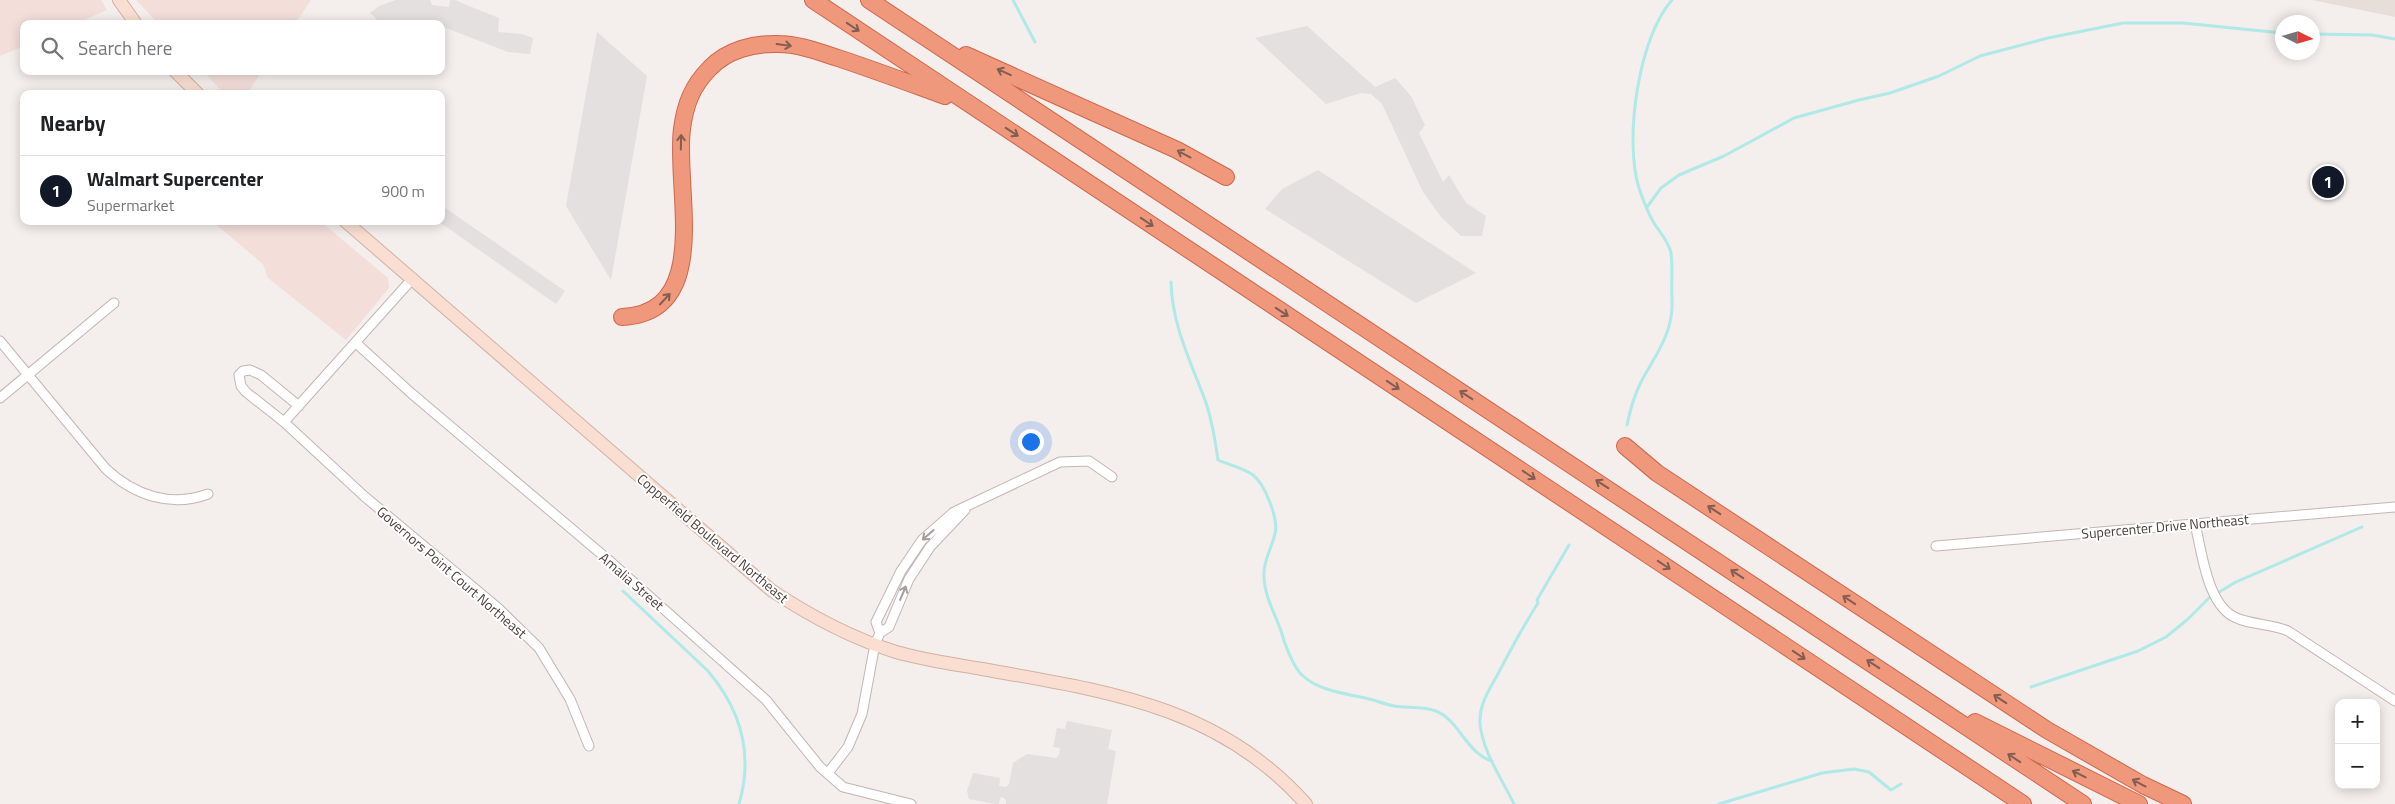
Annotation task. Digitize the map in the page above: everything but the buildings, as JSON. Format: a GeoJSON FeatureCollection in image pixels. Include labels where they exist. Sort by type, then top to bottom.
{"type":"FeatureCollection","features":[{"type":"Feature","properties":{"kind":"highway"},"geometry":{"type":"LineString","coordinates":[[812,0],[2023,804]]}},
{"type":"Feature","properties":{"kind":"highway"},"geometry":{"type":"LineString","coordinates":[[869,0],[1914,690],[2083,804]]}},
{"type":"Feature","properties":{"kind":"highway"},"geometry":{"type":"LineString","coordinates":[[921,34],[1177,150],[1226,177]]}},
{"type":"Feature","properties":{"kind":"highway"},"geometry":{"type":"LineString","coordinates":[[622,318],[635,317],[655,308],[670,294],[679,279],[683,256],[681,139],[684,113],[690,94],[701,77],[715,63],[728,54],[745,47],[762,44],[789,45],[842,60],[971,105]]}},
{"type":"Feature","properties":{"kind":"highway"},"geometry":{"type":"LineString","coordinates":[[1625,446],[1657,473],[2047,730],[2120,772],[2183,804]]}},
{"type":"Feature","properties":{"kind":"highway"},"geometry":{"type":"LineString","coordinates":[[1914,690],[2139,804]]}},
{"type":"Feature","properties":{"kind":"highway"},"geometry":{"type":"LineString","coordinates":[[1967,767],[2010,804]]}},
{"type":"Feature","properties":{"kind":"main road"},"geometry":{"type":"LineString","coordinates":[[119,0],[133,20]]}},
{"type":"Feature","properties":{"kind":"main road"},"geometry":{"type":"LineString","coordinates":[[179,75],[194,90]]}},
{"type":"Feature","properties":{"kind":"main road","name":"Copperfield Boulevard Northeast"},"geometry":{"type":"LineString","coordinates":[[350,225],[771,590],[813,616],[877,639],[897,652],[1125,696],[1168,710],[1222,735],[1259,762],[1306,804]]}},
{"type":"Feature","properties":{"kind":"street"},"geometry":{"type":"LineString","coordinates":[[284,422],[413,278]]}},
{"type":"Feature","properties":{"kind":"street"},"geometry":{"type":"LineString","coordinates":[[0,398],[29,376],[114,303]]}},
{"type":"Feature","properties":{"kind":"street"},"geometry":{"type":"LineString","coordinates":[[0,341],[106,469],[120,482],[142,494],[165,499],[189,500],[208,494]]}},
{"type":"Feature","properties":{"kind":"street","name":"Amalia Street"},"geometry":{"type":"LineString","coordinates":[[356,343],[411,393],[612,563],[766,700],[828,773],[843,787],[911,804]]}},
{"type":"Feature","properties":{"kind":"street","name":"Governors Point Court Northeast"},"geometry":{"type":"LineString","coordinates":[[299,406],[256,372],[243,371],[239,375],[240,386],[284,422],[364,496],[498,608],[539,648],[570,698],[589,746]]}},
{"type":"Feature","properties":{"kind":"street"},"geometry":{"type":"LineString","coordinates":[[828,773],[848,747],[862,714],[877,639],[876,622],[901,571],[922,540],[954,512],[967,508],[1060,462],[1089,461],[1112,477]]}},
{"type":"Feature","properties":{"kind":"street","name":"Supercenter Drive Northeast"},"geometry":{"type":"LineString","coordinates":[[1936,546],[2395,507]]}},
{"type":"Feature","properties":{"kind":"street"},"geometry":{"type":"LineString","coordinates":[[2195,524],[2211,587],[2222,606],[2238,619],[2288,630],[2395,701]]}},
{"type":"Feature","properties":{"kind":"shaded area"},"geometry":{"type":"Polygon","coordinates":[[[0,0],[101,0],[107,10],[84,20],[20,20],[20,48],[0,56],[0,0]]]}},
{"type":"Feature","properties":{"kind":"shaded area"},"geometry":{"type":"Polygon","coordinates":[[[136,0],[311,0],[298,20],[155,20],[136,0]]]}},
{"type":"Feature","properties":{"kind":"shaded area"},"geometry":{"type":"Polygon","coordinates":[[[396,0],[430,0],[432,5],[449,7],[450,0],[455,0],[499,18],[498,32],[522,34],[533,38],[530,54],[508,52],[445,28],[445,20],[376,20],[377,19],[370,13],[379,6],[396,0]]]}},
{"type":"Feature","properties":{"kind":"shaded area"},"geometry":{"type":"Polygon","coordinates":[[[2312,0],[2395,0],[2395,17],[2312,0]]]}},
{"type":"Feature","properties":{"kind":"shaded area"},"geometry":{"type":"Polygon","coordinates":[[[1307,26],[1375,87],[1395,78],[1411,96],[1425,125],[1419,133],[1443,182],[1449,175],[1466,203],[1486,216],[1482,236],[1461,236],[1441,217],[1423,192],[1382,104],[1371,94],[1361,93],[1326,104],[1255,38],[1307,26]]]}},
{"type":"Feature","properties":{"kind":"shaded area"},"geometry":{"type":"Polygon","coordinates":[[[597,32],[647,76],[611,280],[566,206],[597,32]]]}},
{"type":"Feature","properties":{"kind":"shaded area"},"geometry":{"type":"Polygon","coordinates":[[[207,75],[259,75],[250,90],[220,90],[207,75]]]}},
{"type":"Feature","properties":{"kind":"shaded area"},"geometry":{"type":"Polygon","coordinates":[[[1318,170],[1476,273],[1416,303],[1265,209],[1282,189],[1318,170]]]}},
{"type":"Feature","properties":{"kind":"shaded area"},"geometry":{"type":"Polygon","coordinates":[[[445,208],[565,291],[556,304],[444,225],[445,208]]]}},
{"type":"Feature","properties":{"kind":"shaded area"},"geometry":{"type":"Polygon","coordinates":[[[217,225],[325,225],[388,278],[389,288],[346,340],[268,278],[263,264],[217,225]]]}},
{"type":"Feature","properties":{"kind":"shaded area"},"geometry":{"type":"Polygon","coordinates":[[[1067,721],[1112,730],[1108,749],[1116,751],[1107,804],[1006,804],[1006,800],[1002,797],[999,804],[995,804],[969,799],[967,791],[973,773],[1000,778],[999,786],[1006,787],[1009,784],[1013,763],[1027,754],[1056,758],[1059,755],[1060,748],[1053,747],[1057,728],[1065,729],[1067,721]]]}},
{"type":"Feature","properties":{"kind":"waterway"},"geometry":{"type":"LineString","coordinates":[[1013,0],[1035,42]]}},
{"type":"Feature","properties":{"kind":"waterway"},"geometry":{"type":"LineString","coordinates":[[1627,425],[1632,403],[1641,382],[1663,343],[1672,311],[1671,253],[1650,215],[1639,188],[1633,144],[1637,91],[1643,64],[1650,39],[1660,17],[1672,0]]}},
{"type":"Feature","properties":{"kind":"waterway"},"geometry":{"type":"LineString","coordinates":[[1647,207],[1661,188],[1679,175],[1724,156],[1794,118],[1890,93],[1939,76],[1980,56],[2048,38],[2123,23],[2183,23],[2275,32]]}},
{"type":"Feature","properties":{"kind":"waterway"},"geometry":{"type":"LineString","coordinates":[[2320,34],[2372,35],[2395,39]]}},
{"type":"Feature","properties":{"kind":"waterway"},"geometry":{"type":"LineString","coordinates":[[1171,282],[1178,328],[1207,407],[1218,460],[1241,468],[1253,475],[1262,486],[1273,512],[1276,528],[1265,566],[1265,585],[1268,599],[1287,648],[1299,671],[1316,685],[1332,691],[1394,706],[1436,711],[1451,722],[1476,751],[1492,761]]}},
{"type":"Feature","properties":{"kind":"waterway"},"geometry":{"type":"LineString","coordinates":[[2031,687],[2138,651],[2166,637],[2209,598],[2236,582],[2362,527]]}},
{"type":"Feature","properties":{"kind":"waterway"},"geometry":{"type":"LineString","coordinates":[[1514,804],[1484,744],[1480,723],[1481,708],[1489,689],[1538,603],[1537,600],[1569,545]]}},
{"type":"Feature","properties":{"kind":"waterway"},"geometry":{"type":"LineString","coordinates":[[623,591],[708,671],[729,701],[741,733],[744,750],[745,767],[739,804]]}},
{"type":"Feature","properties":{"kind":"waterway"},"geometry":{"type":"LineString","coordinates":[[1719,804],[1822,773],[1854,769],[1869,772],[1891,790],[1901,784]]}},
{"type":"Feature","properties":{"kind":"place","name":"Walmart Supercenter"},"geometry":{"type":"Point","coordinates":[2328,182]}}]}
